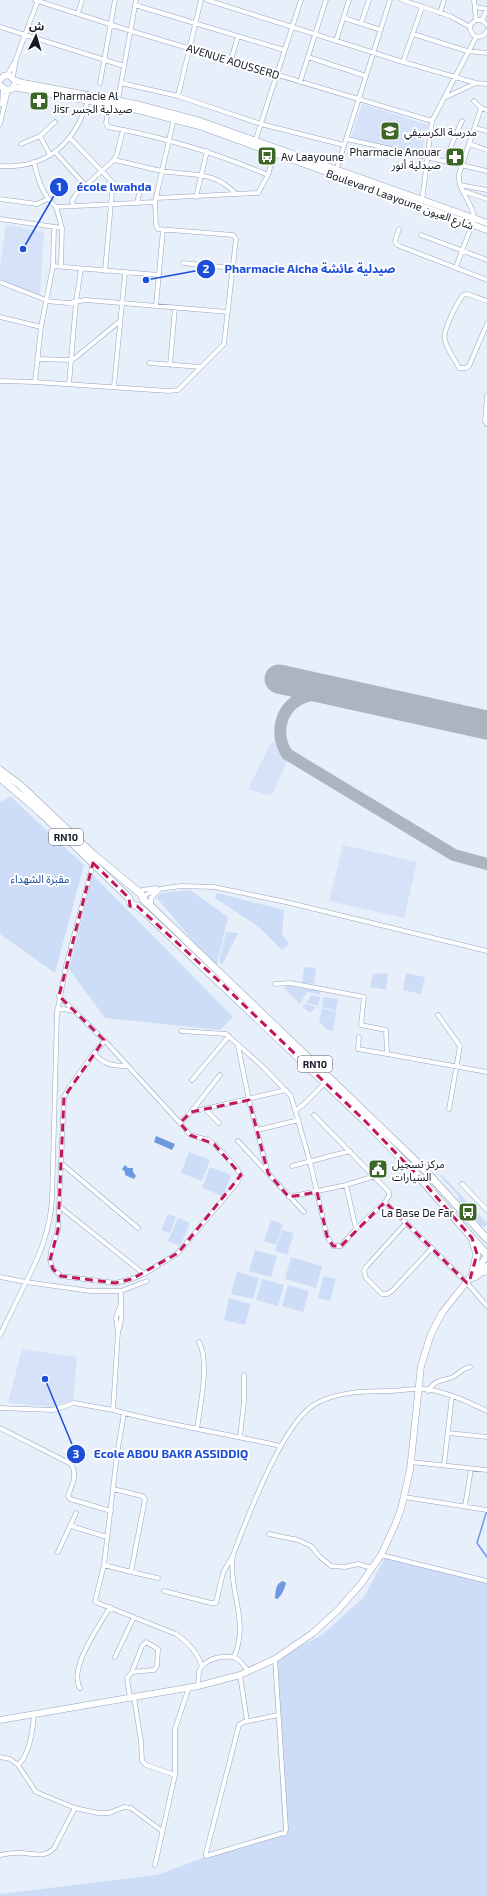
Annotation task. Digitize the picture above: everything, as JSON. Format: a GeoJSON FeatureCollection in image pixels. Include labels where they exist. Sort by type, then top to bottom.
{"type":"FeatureCollection","features":[{"type":"Feature","properties":{"kind":"main road","name":"RN10"},"geometry":{"type":"LineString","coordinates":[[0,769],[141,896],[420,1165],[487,1239]]}},
{"type":"Feature","properties":{"kind":"main road","name":"RN10"},"geometry":{"type":"LineString","coordinates":[[0,778],[17,791],[129,898],[131,904],[138,906],[376,1132],[420,1178],[487,1255]]}},
{"type":"Feature","properties":{"kind":"main road"},"geometry":{"type":"LineString","coordinates":[[129,898],[131,895],[141,896],[140,905],[138,906]]}},
{"type":"Feature","properties":{"kind":"main road"},"geometry":{"type":"LineString","coordinates":[[472,1238],[477,1254],[473,1272]]}},
{"type":"Feature","properties":{"kind":"street"},"geometry":{"type":"LineString","coordinates":[[0,124],[4,84],[11,77],[37,0]]}},
{"type":"Feature","properties":{"kind":"street","name":"AVENUE AOUSSERD"},"geometry":{"type":"LineString","coordinates":[[37,0],[131,31],[432,121]]}},
{"type":"Feature","properties":{"kind":"street"},"geometry":{"type":"LineString","coordinates":[[78,13],[82,0]]}},
{"type":"Feature","properties":{"kind":"street"},"geometry":{"type":"LineString","coordinates":[[100,83],[115,0]]}},
{"type":"Feature","properties":{"kind":"street"},"geometry":{"type":"LineString","coordinates":[[118,100],[136,0]]}},
{"type":"Feature","properties":{"kind":"street"},"geometry":{"type":"LineString","coordinates":[[178,96],[201,0]]}},
{"type":"Feature","properties":{"kind":"street"},"geometry":{"type":"LineString","coordinates":[[207,0],[403,62],[476,83],[487,84]]}},
{"type":"Feature","properties":{"kind":"street"},"geometry":{"type":"LineString","coordinates":[[255,143],[301,0]]}},
{"type":"Feature","properties":{"kind":"street"},"geometry":{"type":"LineString","coordinates":[[300,82],[326,0]]}},
{"type":"Feature","properties":{"kind":"street"},"geometry":{"type":"LineString","coordinates":[[336,40],[349,0]]}},
{"type":"Feature","properties":{"kind":"street"},"geometry":{"type":"LineString","coordinates":[[361,23],[369,0]]}},
{"type":"Feature","properties":{"kind":"street"},"geometry":{"type":"LineString","coordinates":[[335,173],[390,0]]}},
{"type":"Feature","properties":{"kind":"street"},"geometry":{"type":"LineString","coordinates":[[402,0],[440,13],[470,27],[472,34],[476,36],[482,37],[487,32]]}},
{"type":"Feature","properties":{"kind":"street"},"geometry":{"type":"LineString","coordinates":[[416,5],[418,0]]}},
{"type":"Feature","properties":{"kind":"street"},"geometry":{"type":"LineString","coordinates":[[440,13],[444,0]]}},
{"type":"Feature","properties":{"kind":"street"},"geometry":{"type":"LineString","coordinates":[[470,27],[476,20],[474,0]]}},
{"type":"Feature","properties":{"kind":"street"},"geometry":{"type":"LineString","coordinates":[[135,5],[284,50]]}},
{"type":"Feature","properties":{"kind":"street"},"geometry":{"type":"LineString","coordinates":[[403,62],[422,7]]}},
{"type":"Feature","properties":{"kind":"street"},"geometry":{"type":"LineString","coordinates":[[475,7],[487,10],[482,20]]}},
{"type":"Feature","properties":{"kind":"street"},"geometry":{"type":"LineString","coordinates":[[344,18],[381,30]]}},
{"type":"Feature","properties":{"kind":"street"},"geometry":{"type":"LineString","coordinates":[[476,20],[482,20],[487,25]]}},
{"type":"Feature","properties":{"kind":"street"},"geometry":{"type":"LineString","coordinates":[[0,27],[124,66]]}},
{"type":"Feature","properties":{"kind":"street"},"geometry":{"type":"LineString","coordinates":[[413,34],[467,51],[487,52]]}},
{"type":"Feature","properties":{"kind":"street"},"geometry":{"type":"LineString","coordinates":[[231,60],[238,36]]}},
{"type":"Feature","properties":{"kind":"street"},"geometry":{"type":"LineString","coordinates":[[421,203],[432,121],[476,36]]}},
{"type":"Feature","properties":{"kind":"street"},"geometry":{"type":"LineString","coordinates":[[308,57],[366,76]]}},
{"type":"Feature","properties":{"kind":"street"},"geometry":{"type":"LineString","coordinates":[[4,84],[11,77]]}},
{"type":"Feature","properties":{"kind":"street","name":"Boulevard Laayoune شارع العيون"},"geometry":{"type":"LineString","coordinates":[[11,77],[28,84],[118,100],[174,116],[255,143],[335,173]]}},
{"type":"Feature","properties":{"kind":"street"},"geometry":{"type":"LineString","coordinates":[[121,82],[178,96],[261,124],[344,144]]}},
{"type":"Feature","properties":{"kind":"street"},"geometry":{"type":"LineString","coordinates":[[444,98],[476,83]]}},
{"type":"Feature","properties":{"kind":"street","name":"Boulevard Laayoune شارع العيون"},"geometry":{"type":"LineString","coordinates":[[4,84],[174,116]]}},
{"type":"Feature","properties":{"kind":"street"},"geometry":{"type":"LineString","coordinates":[[0,166],[19,165],[34,162],[55,152],[70,138],[82,118],[88,100]]}},
{"type":"Feature","properties":{"kind":"street"},"geometry":{"type":"LineString","coordinates":[[474,101],[481,108],[487,110]]}},
{"type":"Feature","properties":{"kind":"street"},"geometry":{"type":"LineString","coordinates":[[109,104],[106,126],[168,140],[207,151],[268,175]]}},
{"type":"Feature","properties":{"kind":"street"},"geometry":{"type":"LineString","coordinates":[[456,267],[461,250],[473,222],[473,213],[460,185],[459,177],[461,164],[470,144],[481,108]]}},
{"type":"Feature","properties":{"kind":"street"},"geometry":{"type":"LineString","coordinates":[[0,381],[114,386],[170,391],[178,390],[224,344],[236,239],[233,235],[164,230],[157,227],[156,200],[174,116]]}},
{"type":"Feature","properties":{"kind":"street"},"geometry":{"type":"LineString","coordinates":[[446,161],[462,121]]}},
{"type":"Feature","properties":{"kind":"street"},"geometry":{"type":"LineString","coordinates":[[21,144],[40,136],[55,122]]}},
{"type":"Feature","properties":{"kind":"street"},"geometry":{"type":"LineString","coordinates":[[475,128],[487,131]]}},
{"type":"Feature","properties":{"kind":"street"},"geometry":{"type":"LineString","coordinates":[[73,206],[72,201],[76,194],[114,160],[123,130]]}},
{"type":"Feature","properties":{"kind":"street"},"geometry":{"type":"LineString","coordinates":[[40,136],[50,155]]}},
{"type":"Feature","properties":{"kind":"street"},"geometry":{"type":"LineString","coordinates":[[70,138],[118,188]]}},
{"type":"Feature","properties":{"kind":"street"},"geometry":{"type":"LineString","coordinates":[[347,139],[487,171]]}},
{"type":"Feature","properties":{"kind":"street","name":"Boulevard Laayoune شارع العيون"},"geometry":{"type":"LineString","coordinates":[[255,143],[274,153],[421,203],[473,222],[487,230]]}},
{"type":"Feature","properties":{"kind":"street"},"geometry":{"type":"LineString","coordinates":[[470,144],[487,150]]}},
{"type":"Feature","properties":{"kind":"street"},"geometry":{"type":"LineString","coordinates":[[196,197],[207,151]]}},
{"type":"Feature","properties":{"kind":"street"},"geometry":{"type":"LineString","coordinates":[[55,152],[85,185]]}},
{"type":"Feature","properties":{"kind":"street"},"geometry":{"type":"LineString","coordinates":[[56,207],[258,193],[268,175],[274,153]]}},
{"type":"Feature","properties":{"kind":"street"},"geometry":{"type":"LineString","coordinates":[[114,160],[162,171],[201,174],[222,182],[236,194]]}},
{"type":"Feature","properties":{"kind":"street"},"geometry":{"type":"LineString","coordinates":[[34,162],[42,190],[56,207],[62,228],[62,266]]}},
{"type":"Feature","properties":{"kind":"street"},"geometry":{"type":"LineString","coordinates":[[460,185],[487,190]]}},
{"type":"Feature","properties":{"kind":"street"},"geometry":{"type":"LineString","coordinates":[[106,271],[112,192],[118,188],[138,188],[140,191],[138,202]]}},
{"type":"Feature","properties":{"kind":"street"},"geometry":{"type":"LineString","coordinates":[[463,191],[487,199]]}},
{"type":"Feature","properties":{"kind":"street"},"geometry":{"type":"LineString","coordinates":[[0,199],[37,204],[48,199]]}},
{"type":"Feature","properties":{"kind":"street"},"geometry":{"type":"LineString","coordinates":[[0,219],[62,228]]}},
{"type":"Feature","properties":{"kind":"street","name":"Boulevard Laayoune شارع العيون"},"geometry":{"type":"LineString","coordinates":[[473,222],[487,224]]}},
{"type":"Feature","properties":{"kind":"street"},"geometry":{"type":"LineString","coordinates":[[35,382],[41,327],[53,266],[54,228]]}},
{"type":"Feature","properties":{"kind":"street"},"geometry":{"type":"LineString","coordinates":[[399,229],[395,241],[397,245],[487,280]]}},
{"type":"Feature","properties":{"kind":"street"},"geometry":{"type":"LineString","coordinates":[[156,306],[164,230]]}},
{"type":"Feature","properties":{"kind":"street"},"geometry":{"type":"LineString","coordinates":[[421,235],[487,260]]}},
{"type":"Feature","properties":{"kind":"street"},"geometry":{"type":"LineString","coordinates":[[183,263],[233,268]]}},
{"type":"Feature","properties":{"kind":"street"},"geometry":{"type":"LineString","coordinates":[[53,266],[159,275]]}},
{"type":"Feature","properties":{"kind":"street"},"geometry":{"type":"LineString","coordinates":[[69,384],[80,269]]}},
{"type":"Feature","properties":{"kind":"street"},"geometry":{"type":"LineString","coordinates":[[114,386],[125,272]]}},
{"type":"Feature","properties":{"kind":"street"},"geometry":{"type":"LineString","coordinates":[[0,282],[46,301],[76,302],[86,300],[228,312]]}},
{"type":"Feature","properties":{"kind":"street"},"geometry":{"type":"LineString","coordinates":[[487,301],[472,295],[463,295],[446,330],[444,337],[446,344],[459,368],[466,368],[469,366],[487,324]]}},
{"type":"Feature","properties":{"kind":"street"},"geometry":{"type":"LineString","coordinates":[[170,365],[175,308]]}},
{"type":"Feature","properties":{"kind":"street"},"geometry":{"type":"LineString","coordinates":[[0,317],[41,327]]}},
{"type":"Feature","properties":{"kind":"street"},"geometry":{"type":"LineString","coordinates":[[37,359],[71,360],[80,355],[120,321]]}},
{"type":"Feature","properties":{"kind":"street"},"geometry":{"type":"LineString","coordinates":[[149,363],[201,368]]}},
{"type":"Feature","properties":{"kind":"street"},"geometry":{"type":"LineString","coordinates":[[487,396],[485,421],[487,424]]}},
{"type":"Feature","properties":{"kind":"street"},"geometry":{"type":"LineString","coordinates":[[0,1335],[45,1240],[51,1215],[57,1010],[82,901],[93,863]]}},
{"type":"Feature","properties":{"kind":"street"},"geometry":{"type":"LineString","coordinates":[[141,896],[160,889],[181,886],[214,887],[286,902],[487,951]]}},
{"type":"Feature","properties":{"kind":"street"},"geometry":{"type":"LineString","coordinates":[[151,906],[151,898],[160,889]]}},
{"type":"Feature","properties":{"kind":"street"},"geometry":{"type":"LineString","coordinates":[[275,984],[290,983],[364,997],[361,1025],[386,1030],[387,1054]]}},
{"type":"Feature","properties":{"kind":"street"},"geometry":{"type":"LineString","coordinates":[[60,996],[105,1041],[180,1122],[190,1135],[208,1140],[214,1144],[240,1172],[240,1179],[178,1253],[132,1280],[115,1282],[61,1276],[53,1269],[50,1260],[51,1251],[58,1230],[60,1207],[64,1097],[70,1086],[94,1053],[105,1041]]}},
{"type":"Feature","properties":{"kind":"street"},"geometry":{"type":"LineString","coordinates":[[57,1010],[63,1009],[75,1011]]}},
{"type":"Feature","properties":{"kind":"street"},"geometry":{"type":"LineString","coordinates":[[438,1015],[460,1046],[449,1109]]}},
{"type":"Feature","properties":{"kind":"street"},"geometry":{"type":"LineString","coordinates":[[181,1031],[223,1033],[230,1036],[291,1096],[310,1162],[327,1236],[333,1246],[341,1246],[356,1229],[385,1202],[389,1196],[389,1192],[314,1115]]}},
{"type":"Feature","properties":{"kind":"street"},"geometry":{"type":"LineString","coordinates":[[192,1080],[230,1036]]}},
{"type":"Feature","properties":{"kind":"street"},"geometry":{"type":"LineString","coordinates":[[359,1037],[358,1049],[487,1072]]}},
{"type":"Feature","properties":{"kind":"street"},"geometry":{"type":"LineString","coordinates":[[238,1045],[249,1100],[268,1173]]}},
{"type":"Feature","properties":{"kind":"street"},"geometry":{"type":"LineString","coordinates":[[94,1053],[104,1062],[115,1066],[128,1066]]}},
{"type":"Feature","properties":{"kind":"street"},"geometry":{"type":"LineString","coordinates":[[180,1122],[191,1112],[220,1075]]}},
{"type":"Feature","properties":{"kind":"street"},"geometry":{"type":"LineString","coordinates":[[296,1110],[325,1083]]}},
{"type":"Feature","properties":{"kind":"street"},"geometry":{"type":"LineString","coordinates":[[191,1112],[206,1110],[286,1090]]}},
{"type":"Feature","properties":{"kind":"street"},"geometry":{"type":"LineString","coordinates":[[206,1110],[219,1122]]}},
{"type":"Feature","properties":{"kind":"street"},"geometry":{"type":"LineString","coordinates":[[257,1130],[299,1120]]}},
{"type":"Feature","properties":{"kind":"street"},"geometry":{"type":"LineString","coordinates":[[238,1141],[304,1212]]}},
{"type":"Feature","properties":{"kind":"street"},"geometry":{"type":"LineString","coordinates":[[292,1166],[350,1151]]}},
{"type":"Feature","properties":{"kind":"street"},"geometry":{"type":"LineString","coordinates":[[61,1163],[138,1228]]}},
{"type":"Feature","properties":{"kind":"street"},"geometry":{"type":"LineString","coordinates":[[289,1197],[346,1185],[375,1176]]}},
{"type":"Feature","properties":{"kind":"street"},"geometry":{"type":"LineString","coordinates":[[462,1184],[487,1210]]}},
{"type":"Feature","properties":{"kind":"street"},"geometry":{"type":"LineString","coordinates":[[346,1185],[356,1229]]}},
{"type":"Feature","properties":{"kind":"street"},"geometry":{"type":"LineString","coordinates":[[385,1202],[432,1248],[469,1281],[487,1306]]}},
{"type":"Feature","properties":{"kind":"street"},"geometry":{"type":"LineString","coordinates":[[60,1207],[144,1274]]}},
{"type":"Feature","properties":{"kind":"street"},"geometry":{"type":"LineString","coordinates":[[406,1223],[364,1271],[366,1278],[382,1294],[387,1294],[392,1291],[432,1248]]}},
{"type":"Feature","properties":{"kind":"street"},"geometry":{"type":"LineString","coordinates":[[0,1720],[198,1686],[240,1675],[275,1659],[313,1633],[337,1611],[361,1584],[381,1555],[395,1525],[404,1497],[411,1462],[423,1356],[431,1334],[442,1313],[469,1281],[473,1272],[487,1255]]}},
{"type":"Feature","properties":{"kind":"street"},"geometry":{"type":"LineString","coordinates":[[469,1281],[484,1271],[487,1266]]}},
{"type":"Feature","properties":{"kind":"street"},"geometry":{"type":"LineString","coordinates":[[0,1277],[90,1291],[121,1291],[147,1281]]}},
{"type":"Feature","properties":{"kind":"street"},"geometry":{"type":"LineString","coordinates":[[113,1410],[118,1332],[122,1317],[120,1306],[121,1291]]}},
{"type":"Feature","properties":{"kind":"street"},"geometry":{"type":"LineString","coordinates":[[197,1429],[204,1373],[204,1355],[199,1342]]}},
{"type":"Feature","properties":{"kind":"street"},"geometry":{"type":"LineString","coordinates":[[428,1391],[433,1383],[454,1376],[466,1367],[470,1366]]}},
{"type":"Feature","properties":{"kind":"street"},"geometry":{"type":"LineString","coordinates":[[240,1437],[244,1396],[244,1375]]}},
{"type":"Feature","properties":{"kind":"street"},"geometry":{"type":"LineString","coordinates":[[164,1591],[212,1604],[216,1603],[223,1573],[233,1555],[280,1446],[306,1410],[317,1402],[347,1393],[369,1391],[405,1391],[419,1389],[452,1396],[487,1411]]}},
{"type":"Feature","properties":{"kind":"street"},"geometry":{"type":"LineString","coordinates":[[444,1465],[452,1396]]}},
{"type":"Feature","properties":{"kind":"street"},"geometry":{"type":"LineString","coordinates":[[0,1408],[53,1410],[74,1403],[280,1446]]}},
{"type":"Feature","properties":{"kind":"street"},"geometry":{"type":"LineString","coordinates":[[124,1413],[104,1565],[95,1601],[98,1604],[176,1634],[184,1640],[199,1659],[202,1666]]}},
{"type":"Feature","properties":{"kind":"street"},"geometry":{"type":"LineString","coordinates":[[0,1428],[71,1464],[75,1470],[75,1477],[68,1496],[70,1499],[111,1511]]}},
{"type":"Feature","properties":{"kind":"street"},"geometry":{"type":"LineString","coordinates":[[448,1433],[487,1438]]}},
{"type":"Feature","properties":{"kind":"street"},"geometry":{"type":"LineString","coordinates":[[411,1462],[487,1470]]}},
{"type":"Feature","properties":{"kind":"street"},"geometry":{"type":"LineString","coordinates":[[466,1506],[471,1468]]}},
{"type":"Feature","properties":{"kind":"street"},"geometry":{"type":"LineString","coordinates":[[113,1489],[145,1497],[131,1572]]}},
{"type":"Feature","properties":{"kind":"street"},"geometry":{"type":"LineString","coordinates":[[404,1497],[487,1510]]}},
{"type":"Feature","properties":{"kind":"street"},"geometry":{"type":"LineString","coordinates":[[58,1552],[76,1513]]}},
{"type":"Feature","properties":{"kind":"street"},"geometry":{"type":"LineString","coordinates":[[71,1526],[108,1537]]}},
{"type":"Feature","properties":{"kind":"street"},"geometry":{"type":"LineString","coordinates":[[269,1534],[298,1540],[311,1546],[319,1556],[332,1566],[345,1567],[358,1564],[372,1568]]}},
{"type":"Feature","properties":{"kind":"street"},"geometry":{"type":"LineString","coordinates":[[233,1555],[231,1573],[241,1635],[234,1657]]}},
{"type":"Feature","properties":{"kind":"street"},"geometry":{"type":"LineString","coordinates":[[381,1555],[487,1581]]}},
{"type":"Feature","properties":{"kind":"street"},"geometry":{"type":"LineString","coordinates":[[104,1565],[158,1578]]}},
{"type":"Feature","properties":{"kind":"street"},"geometry":{"type":"LineString","coordinates":[[80,1688],[77,1683],[77,1678],[85,1650],[110,1608]]}},
{"type":"Feature","properties":{"kind":"street"},"geometry":{"type":"LineString","coordinates":[[115,1657],[134,1617]]}},
{"type":"Feature","properties":{"kind":"street"},"geometry":{"type":"LineString","coordinates":[[132,1672],[154,1670],[159,1652],[157,1648],[144,1643],[138,1653],[132,1672],[127,1678],[141,1741],[142,1761],[146,1765],[175,1775]]}},
{"type":"Feature","properties":{"kind":"street"},"geometry":{"type":"LineString","coordinates":[[198,1686],[199,1671],[202,1666],[209,1660],[218,1656],[234,1657],[240,1661],[249,1672]]}},
{"type":"Feature","properties":{"kind":"street"},"geometry":{"type":"LineString","coordinates":[[275,1659],[286,1832],[208,1857],[206,1853],[239,1726],[247,1721],[278,1715]]}},
{"type":"Feature","properties":{"kind":"street"},"geometry":{"type":"LineString","coordinates":[[240,1675],[247,1721]]}},
{"type":"Feature","properties":{"kind":"street"},"geometry":{"type":"LineString","coordinates":[[155,1865],[175,1775],[175,1729],[189,1687]]}},
{"type":"Feature","properties":{"kind":"street"},"geometry":{"type":"LineString","coordinates":[[18,1765],[23,1760],[27,1748],[34,1714]]}},
{"type":"Feature","properties":{"kind":"street"},"geometry":{"type":"LineString","coordinates":[[0,1757],[10,1760],[18,1765],[36,1792],[75,1808],[98,1813],[108,1813],[124,1807],[131,1808],[162,1831]]}},
{"type":"Feature","properties":{"kind":"street"},"geometry":{"type":"LineString","coordinates":[[0,1855],[23,1853],[44,1855],[50,1852],[54,1848],[75,1808]]}},
{"type":"Feature","properties":{"kind":"highlighted area"},"geometry":{"type":"Polygon","coordinates":[[[93,863],[129,898],[130,906],[137,906],[220,982],[364,1120],[420,1178],[472,1238],[477,1254],[470,1279],[467,1283],[385,1202],[341,1246],[333,1246],[327,1236],[317,1192],[289,1197],[268,1173],[249,1100],[191,1112],[180,1123],[190,1135],[214,1144],[241,1175],[178,1253],[132,1279],[115,1283],[61,1276],[53,1269],[50,1260],[58,1230],[64,1097],[104,1040],[59,996],[93,863]]]}},
{"type":"Feature","properties":{"kind":"shaded area","name":"مدرسة الكرسيفي"},"geometry":{"type":"Polygon","coordinates":[[[362,104],[429,125],[424,137],[422,155],[351,138],[362,104]]]}},
{"type":"Feature","properties":{"kind":"shaded area"},"geometry":{"type":"Polygon","coordinates":[[[6,225],[44,232],[40,296],[0,281],[0,266],[6,225]]]}},
{"type":"Feature","properties":{"kind":"shaded area"},"geometry":{"type":"Polygon","coordinates":[[[272,741],[289,757],[272,795],[269,795],[248,789],[272,741]]]}},
{"type":"Feature","properties":{"kind":"shaded area"},"geometry":{"type":"Polygon","coordinates":[[[343,845],[417,862],[404,918],[329,901],[343,845]]]}},
{"type":"Feature","properties":{"kind":"shaded area"},"geometry":{"type":"Polygon","coordinates":[[[22,1349],[77,1357],[73,1400],[53,1407],[8,1403],[22,1349]]]}},
{"type":"Feature","properties":{"kind":"green space","name":"مقبرة الشهداء"},"geometry":{"type":"Polygon","coordinates":[[[10,796],[84,865],[55,973],[0,934],[0,802],[10,796]]]}},
{"type":"Feature","properties":{"kind":"green space"},"geometry":{"type":"Polygon","coordinates":[[[93,875],[233,1017],[220,1030],[105,1018],[69,969],[93,875]]]}},
{"type":"Feature","properties":{"kind":"green space"},"geometry":{"type":"Polygon","coordinates":[[[190,890],[228,917],[216,968],[156,897],[162,893],[190,890]]]}},
{"type":"Feature","properties":{"kind":"green space"},"geometry":{"type":"Polygon","coordinates":[[[217,893],[284,910],[282,934],[289,944],[282,950],[259,927],[215,898],[217,893]]]}},
{"type":"Feature","properties":{"kind":"green space"},"geometry":{"type":"Polygon","coordinates":[[[226,932],[238,933],[222,965],[219,961],[226,932]]]}},
{"type":"Feature","properties":{"kind":"green space"},"geometry":{"type":"Polygon","coordinates":[[[304,967],[316,968],[314,984],[302,983],[304,967]]]}},
{"type":"Feature","properties":{"kind":"green space"},"geometry":{"type":"Polygon","coordinates":[[[388,973],[386,990],[370,987],[373,974],[388,973]]]}},
{"type":"Feature","properties":{"kind":"green space"},"geometry":{"type":"Polygon","coordinates":[[[406,973],[425,977],[421,994],[403,990],[406,973]]]}},
{"type":"Feature","properties":{"kind":"green space"},"geometry":{"type":"Polygon","coordinates":[[[288,986],[320,991],[320,994],[307,992],[300,1004],[284,988],[288,986]]]}},
{"type":"Feature","properties":{"kind":"green space"},"geometry":{"type":"Polygon","coordinates":[[[311,995],[320,997],[318,1006],[306,1003],[311,995]]]}},
{"type":"Feature","properties":{"kind":"green space"},"geometry":{"type":"Polygon","coordinates":[[[323,997],[338,999],[336,1011],[322,1007],[323,997]]]}},
{"type":"Feature","properties":{"kind":"green space"},"geometry":{"type":"Polygon","coordinates":[[[305,1004],[316,1007],[310,1013],[302,1006],[305,1004]]]}},
{"type":"Feature","properties":{"kind":"green space"},"geometry":{"type":"Polygon","coordinates":[[[322,1008],[336,1012],[333,1031],[327,1029],[319,1022],[322,1008]]]}},
{"type":"Feature","properties":{"kind":"green space"},"geometry":{"type":"Polygon","coordinates":[[[189,1152],[210,1160],[202,1181],[181,1173],[189,1152]]]}},
{"type":"Feature","properties":{"kind":"green space"},"geometry":{"type":"Polygon","coordinates":[[[210,1167],[231,1175],[223,1196],[202,1188],[210,1167]]]}},
{"type":"Feature","properties":{"kind":"green space"},"geometry":{"type":"Polygon","coordinates":[[[442,1175],[486,1222],[487,1225],[484,1227],[478,1226],[475,1218],[458,1199],[459,1196],[440,1176],[442,1175]]]}},
{"type":"Feature","properties":{"kind":"green space"},"geometry":{"type":"Polygon","coordinates":[[[168,1214],[176,1217],[170,1233],[161,1230],[168,1214]]]}},
{"type":"Feature","properties":{"kind":"green space"},"geometry":{"type":"Polygon","coordinates":[[[178,1218],[190,1223],[180,1246],[168,1241],[178,1218]]]}},
{"type":"Feature","properties":{"kind":"green space"},"geometry":{"type":"Polygon","coordinates":[[[271,1220],[283,1224],[276,1245],[264,1241],[271,1220]]]}},
{"type":"Feature","properties":{"kind":"green space"},"geometry":{"type":"Polygon","coordinates":[[[282,1230],[294,1233],[287,1255],[275,1251],[282,1230]]]}},
{"type":"Feature","properties":{"kind":"green space"},"geometry":{"type":"Polygon","coordinates":[[[255,1250],[277,1256],[271,1277],[249,1271],[255,1250]]]}},
{"type":"Feature","properties":{"kind":"green space"},"geometry":{"type":"Polygon","coordinates":[[[291,1257],[322,1266],[316,1288],[285,1279],[291,1257]]]}},
{"type":"Feature","properties":{"kind":"green space"},"geometry":{"type":"Polygon","coordinates":[[[237,1272],[259,1278],[253,1299],[231,1294],[237,1272]]]}},
{"type":"Feature","properties":{"kind":"green space"},"geometry":{"type":"Polygon","coordinates":[[[324,1276],[336,1279],[330,1301],[318,1298],[324,1276]]]}},
{"type":"Feature","properties":{"kind":"green space"},"geometry":{"type":"Polygon","coordinates":[[[262,1279],[284,1285],[278,1306],[256,1300],[262,1279]]]}},
{"type":"Feature","properties":{"kind":"green space"},"geometry":{"type":"Polygon","coordinates":[[[288,1285],[309,1291],[303,1312],[282,1306],[288,1285]]]}},
{"type":"Feature","properties":{"kind":"green space"},"geometry":{"type":"Polygon","coordinates":[[[229,1298],[251,1304],[245,1325],[224,1320],[229,1298]]]}},
{"type":"Feature","properties":{"kind":"green space"},"geometry":{"type":"Polygon","coordinates":[[[385,1557],[487,1582],[487,1896],[0,1896],[0,1894],[157,1875],[200,1859],[283,1832],[273,1661],[322,1635],[364,1597],[385,1557]]]}},
{"type":"Feature","properties":{"kind":"water"},"geometry":{"type":"Polygon","coordinates":[[[156,1136],[175,1144],[172,1150],[154,1142],[156,1136]]]}},
{"type":"Feature","properties":{"kind":"water"},"geometry":{"type":"Polygon","coordinates":[[[125,1165],[128,1168],[133,1168],[133,1172],[136,1176],[134,1179],[125,1175],[125,1172],[122,1169],[125,1165]]]}},
{"type":"Feature","properties":{"kind":"water"},"geometry":{"type":"Polygon","coordinates":[[[283,1581],[286,1583],[285,1587],[277,1599],[275,1598],[276,1588],[280,1582],[283,1581]]]}},
{"type":"Feature","properties":{"kind":"waterway"},"geometry":{"type":"LineString","coordinates":[[487,1510],[477,1543],[487,1557]]}},
{"type":"Feature","properties":{"kind":"taxiway"},"geometry":{"type":"LineString","coordinates":[[341,692],[313,694],[296,701],[289,707],[284,714],[280,728],[281,740],[287,754],[454,855],[487,864]]}},
{"type":"Feature","properties":{"kind":"runway"},"geometry":{"type":"LineString","coordinates":[[279,679],[487,725]]}},
{"type":"Feature","properties":{"kind":"place","name":"Pharmacie Al Jisr صيدلية الجسر"},"geometry":{"type":"Point","coordinates":[39,101]}},
{"type":"Feature","properties":{"kind":"place","name":"مدرسة الكرسيفي"},"geometry":{"type":"Point","coordinates":[390,131]}},
{"type":"Feature","properties":{"kind":"place","name":"Av Laayoune"},"geometry":{"type":"Point","coordinates":[267,156]}},
{"type":"Feature","properties":{"kind":"place","name":"Pharmacie Anouar صيدلية أنور"},"geometry":{"type":"Point","coordinates":[455,157]}},
{"type":"Feature","properties":{"kind":"place","name":"école lwahda"},"geometry":{"type":"Point","coordinates":[23,249]}},
{"type":"Feature","properties":{"kind":"place","name":"Pharmacie Aicha صيدلية عائشة"},"geometry":{"type":"Point","coordinates":[146,280]}},
{"type":"Feature","properties":{"kind":"place","name":"مركز تسجيل السيارات"},"geometry":{"type":"Point","coordinates":[378,1169]}},
{"type":"Feature","properties":{"kind":"place","name":"La Base De Far"},"geometry":{"type":"Point","coordinates":[468,1212]}},
{"type":"Feature","properties":{"kind":"place","name":"Ecole ABOU BAKR ASSIDDIQ"},"geometry":{"type":"Point","coordinates":[45,1379]}}]}
